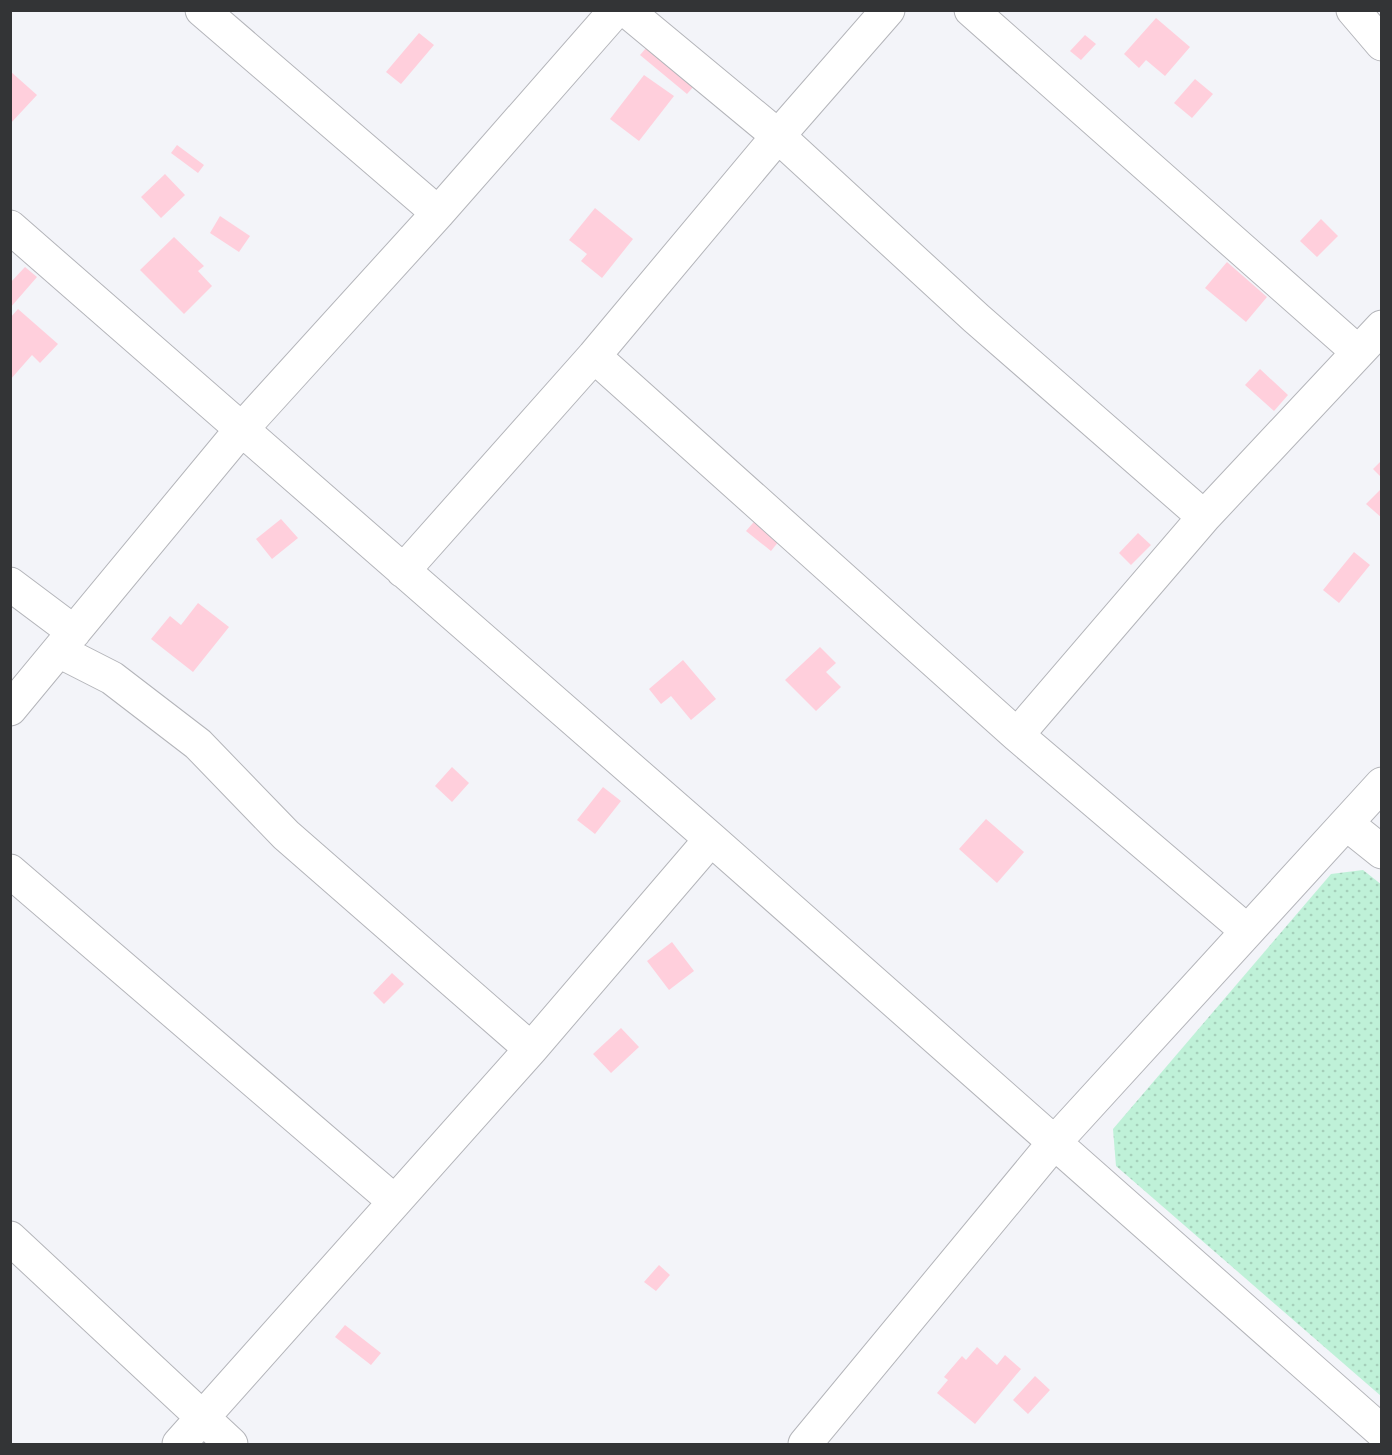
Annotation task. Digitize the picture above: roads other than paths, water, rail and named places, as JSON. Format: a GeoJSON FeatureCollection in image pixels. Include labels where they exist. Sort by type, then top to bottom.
{"type":"FeatureCollection","features":[{"type":"Feature","properties":{"kind":"street"},"geometry":{"type":"LineString","coordinates":[[202,10],[438,213]]}},
{"type":"Feature","properties":{"kind":"street"},"geometry":{"type":"LineString","coordinates":[[10,709],[240,431],[438,213],[616,10]]}},
{"type":"Feature","properties":{"kind":"street"},"geometry":{"type":"LineString","coordinates":[[626,10],[778,136],[976,318],[1204,517]]}},
{"type":"Feature","properties":{"kind":"street"},"geometry":{"type":"LineString","coordinates":[[403,571],[594,356],[778,136],[888,10]]}},
{"type":"Feature","properties":{"kind":"street"},"geometry":{"type":"LineString","coordinates":[[971,10],[1358,352]]}},
{"type":"Feature","properties":{"kind":"street"},"geometry":{"type":"LineString","coordinates":[[1353,10],[1382,44]]}},
{"type":"Feature","properties":{"kind":"street"},"geometry":{"type":"LineString","coordinates":[[10,227],[240,431],[711,839],[1053,1144],[1382,1432]]}},
{"type":"Feature","properties":{"kind":"street"},"geometry":{"type":"LineString","coordinates":[[1017,735],[1204,517],[1382,327]]}},
{"type":"Feature","properties":{"kind":"street"},"geometry":{"type":"LineString","coordinates":[[594,356],[1017,735],[1246,930]]}},
{"type":"Feature","properties":{"kind":"street"},"geometry":{"type":"LineString","coordinates":[[10,584],[66,641],[198,744],[286,835],[531,1049]]}},
{"type":"Feature","properties":{"kind":"street"},"geometry":{"type":"LineString","coordinates":[[819,1440],[1053,1144],[1246,930],[1382,784]]}},
{"type":"Feature","properties":{"kind":"street"},"geometry":{"type":"LineString","coordinates":[[1347,824],[1382,852]]}},
{"type":"Feature","properties":{"kind":"street"},"geometry":{"type":"LineString","coordinates":[[179,1444],[531,1049],[711,839]]}},
{"type":"Feature","properties":{"kind":"street"},"geometry":{"type":"LineString","coordinates":[[10,872],[394,1201]]}},
{"type":"Feature","properties":{"kind":"street"},"geometry":{"type":"LineString","coordinates":[[10,1238],[231,1444]]}}]}
